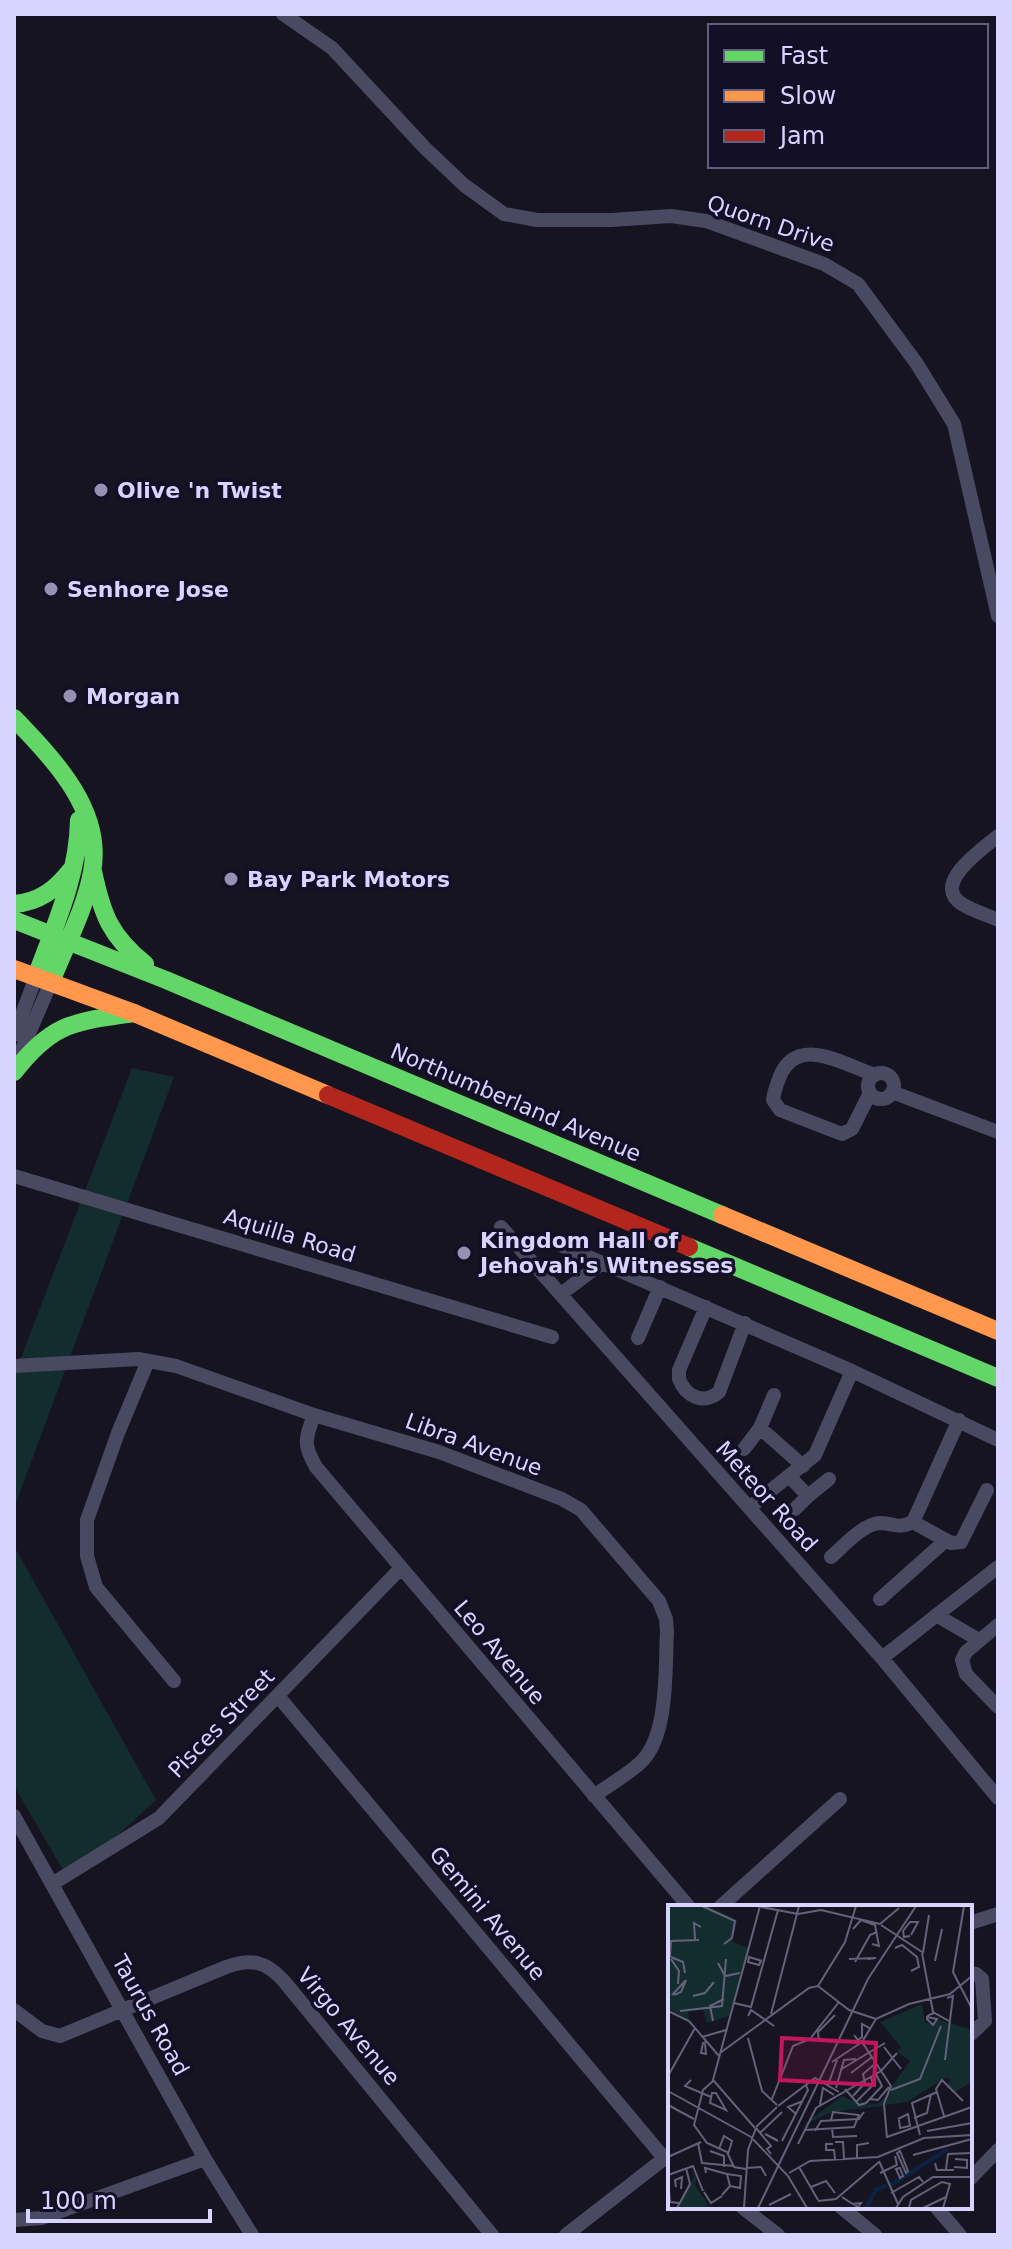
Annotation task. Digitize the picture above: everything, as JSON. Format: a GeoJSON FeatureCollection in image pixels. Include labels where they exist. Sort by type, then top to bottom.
{"type":"FeatureCollection","features":[{"type":"Feature","properties":{"kind":"main road"},"geometry":{"type":"LineString","coordinates":[[14,718],[69,782],[92,833],[84,867],[44,980]]}},
{"type":"Feature","properties":{"kind":"main road"},"geometry":{"type":"LineString","coordinates":[[14,904],[35,901],[47,895],[84,867]]}},
{"type":"Feature","properties":{"kind":"main road"},"geometry":{"type":"LineString","coordinates":[[84,867],[109,930],[121,946],[166,980]]}},
{"type":"Feature","properties":{"kind":"main road","name":"Northumberland Avenue"},"geometry":{"type":"LineString","coordinates":[[14,920],[166,980],[998,1331]]}},
{"type":"Feature","properties":{"kind":"main road"},"geometry":{"type":"LineString","coordinates":[[14,969],[134,1013],[998,1378]]}},
{"type":"Feature","properties":{"kind":"main road"},"geometry":{"type":"LineString","coordinates":[[14,1071],[33,1046],[57,1028],[134,1013]]}},
{"type":"Feature","properties":{"kind":"street","name":"Quorn Drive"},"geometry":{"type":"LineString","coordinates":[[283,14],[332,48],[425,148],[464,185],[504,214],[537,220],[671,216],[706,221],[824,264],[858,284],[917,364],[954,424],[998,616]]}},
{"type":"Feature","properties":{"kind":"street"},"geometry":{"type":"LineString","coordinates":[[998,836],[967,862],[953,880],[954,896],[958,902],[998,920]]}},
{"type":"Feature","properties":{"kind":"street"},"geometry":{"type":"LineString","coordinates":[[14,1035],[44,980]]}},
{"type":"Feature","properties":{"kind":"street"},"geometry":{"type":"LineString","coordinates":[[14,1071],[44,980]]}},
{"type":"Feature","properties":{"kind":"street"},"geometry":{"type":"LineString","coordinates":[[870,1093],[880,1099],[887,1097],[892,1092],[890,1077],[875,1075],[822,1055],[804,1054],[791,1060],[783,1070],[773,1100],[780,1110],[842,1134],[856,1124],[870,1093],[869,1081],[875,1075]]}},
{"type":"Feature","properties":{"kind":"street"},"geometry":{"type":"LineString","coordinates":[[892,1092],[998,1132]]}},
{"type":"Feature","properties":{"kind":"street","name":"Aquilla Road"},"geometry":{"type":"LineString","coordinates":[[14,1176],[552,1337]]}},
{"type":"Feature","properties":{"kind":"street","name":"Meteor Road"},"geometry":{"type":"LineString","coordinates":[[501,1227],[882,1658],[998,1798]]}},
{"type":"Feature","properties":{"kind":"street"},"geometry":{"type":"LineString","coordinates":[[554,1242],[745,1323],[998,1440]]}},
{"type":"Feature","properties":{"kind":"street"},"geometry":{"type":"LineString","coordinates":[[561,1294],[602,1263]]}},
{"type":"Feature","properties":{"kind":"street"},"geometry":{"type":"LineString","coordinates":[[638,1338],[660,1287]]}},
{"type":"Feature","properties":{"kind":"street"},"geometry":{"type":"LineString","coordinates":[[706,1307],[679,1370],[679,1379],[690,1394],[701,1399],[712,1398],[719,1392],[745,1323]]}},
{"type":"Feature","properties":{"kind":"street","name":"Libra Avenue"},"geometry":{"type":"LineString","coordinates":[[14,1366],[138,1359],[176,1366],[314,1415],[439,1452],[572,1503],[659,1601],[667,1631],[660,1724],[654,1745],[642,1762],[594,1796]]}},
{"type":"Feature","properties":{"kind":"street"},"geometry":{"type":"LineString","coordinates":[[148,1361],[87,1520],[87,1556],[96,1587],[174,1681]]}},
{"type":"Feature","properties":{"kind":"street"},"geometry":{"type":"LineString","coordinates":[[749,1508],[815,1455],[852,1371]]}},
{"type":"Feature","properties":{"kind":"street"},"geometry":{"type":"LineString","coordinates":[[744,1449],[760,1428],[774,1395]]}},
{"type":"Feature","properties":{"kind":"street","name":"Leo Avenue"},"geometry":{"type":"LineString","coordinates":[[314,1415],[305,1440],[316,1467],[687,1905]]}},
{"type":"Feature","properties":{"kind":"street"},"geometry":{"type":"LineString","coordinates":[[831,1557],[872,1525],[903,1526],[913,1522],[959,1420]]}},
{"type":"Feature","properties":{"kind":"street"},"geometry":{"type":"LineString","coordinates":[[760,1428],[803,1466]]}},
{"type":"Feature","properties":{"kind":"street"},"geometry":{"type":"LineString","coordinates":[[790,1477],[808,1496]]}},
{"type":"Feature","properties":{"kind":"street"},"geometry":{"type":"LineString","coordinates":[[795,1509],[829,1479]]}},
{"type":"Feature","properties":{"kind":"street"},"geometry":{"type":"LineString","coordinates":[[913,1522],[954,1544],[965,1538],[987,1490]]}},
{"type":"Feature","properties":{"kind":"street"},"geometry":{"type":"LineString","coordinates":[[880,1599],[945,1541]]}},
{"type":"Feature","properties":{"kind":"street"},"geometry":{"type":"LineString","coordinates":[[882,1658],[998,1567]]}},
{"type":"Feature","properties":{"kind":"street","name":"Pisces Street"},"geometry":{"type":"LineString","coordinates":[[52,1884],[159,1818],[401,1568]]}},
{"type":"Feature","properties":{"kind":"street"},"geometry":{"type":"LineString","coordinates":[[936,1615],[979,1640]]}},
{"type":"Feature","properties":{"kind":"street"},"geometry":{"type":"LineString","coordinates":[[998,1625],[963,1655],[962,1667],[998,1707]]}},
{"type":"Feature","properties":{"kind":"street","name":"Gemini Avenue"},"geometry":{"type":"LineString","coordinates":[[278,1696],[667,2156]]}},
{"type":"Feature","properties":{"kind":"street"},"geometry":{"type":"LineString","coordinates":[[722,1905],[840,1799]]}},
{"type":"Feature","properties":{"kind":"street","name":"Taurus Road"},"geometry":{"type":"LineString","coordinates":[[14,1816],[205,2159],[252,2235]]}},
{"type":"Feature","properties":{"kind":"street"},"geometry":{"type":"LineString","coordinates":[[972,1922],[998,1914]]}},
{"type":"Feature","properties":{"kind":"street","name":"Virgo Avenue"},"geometry":{"type":"LineString","coordinates":[[14,2010],[42,2031],[60,2036],[240,1962],[257,1961],[266,1965],[291,1990],[492,2235]]}},
{"type":"Feature","properties":{"kind":"street"},"geometry":{"type":"LineString","coordinates":[[972,1974],[983,1981],[986,2038]]}},
{"type":"Feature","properties":{"kind":"street"},"geometry":{"type":"LineString","coordinates":[[972,2033],[985,2021]]}},
{"type":"Feature","properties":{"kind":"street"},"geometry":{"type":"LineString","coordinates":[[972,2177],[998,2150]]}},
{"type":"Feature","properties":{"kind":"street"},"geometry":{"type":"LineString","coordinates":[[566,2235],[667,2156]]}},
{"type":"Feature","properties":{"kind":"street"},"geometry":{"type":"LineString","coordinates":[[14,2220],[42,2218],[205,2159]]}},
{"type":"Feature","properties":{"kind":"street"},"geometry":{"type":"LineString","coordinates":[[745,2209],[778,2235]]}},
{"type":"Feature","properties":{"kind":"street"},"geometry":{"type":"LineString","coordinates":[[843,2209],[875,2235]]}},
{"type":"Feature","properties":{"kind":"street"},"geometry":{"type":"LineString","coordinates":[[941,2209],[960,2235]]}},
{"type":"Feature","properties":{"kind":"green space"},"geometry":{"type":"Polygon","coordinates":[[[132,1068],[174,1077],[14,1508],[14,1376],[132,1068]]]}},
{"type":"Feature","properties":{"kind":"green space"},"geometry":{"type":"Polygon","coordinates":[[[14,1546],[156,1800],[69,1880],[14,1786],[14,1546]]]}},
{"type":"Feature","properties":{"kind":"traffic: fast"},"geometry":{"type":"LineString","coordinates":[[14,718],[72,787],[83,807],[94,849],[85,900],[51,982]]}},
{"type":"Feature","properties":{"kind":"traffic: fast"},"geometry":{"type":"LineString","coordinates":[[36,977],[70,881],[79,820]]}},
{"type":"Feature","properties":{"kind":"traffic: fast"},"geometry":{"type":"LineString","coordinates":[[14,904],[46,894],[70,871]]}},
{"type":"Feature","properties":{"kind":"traffic: fast"},"geometry":{"type":"LineString","coordinates":[[93,871],[109,923],[123,944],[145,964]]}},
{"type":"Feature","properties":{"kind":"traffic: fast"},"geometry":{"type":"LineString","coordinates":[[14,920],[166,980],[722,1215]]}},
{"type":"Feature","properties":{"kind":"traffic: fast"},"geometry":{"type":"LineString","coordinates":[[14,1072],[41,1043],[66,1027],[134,1013]]}},
{"type":"Feature","properties":{"kind":"traffic: fast"},"geometry":{"type":"LineString","coordinates":[[689,1247],[998,1378]]}},
{"type":"Feature","properties":{"kind":"traffic: slow"},"geometry":{"type":"LineString","coordinates":[[14,969],[134,1013],[328,1095]]}},
{"type":"Feature","properties":{"kind":"traffic: slow"},"geometry":{"type":"LineString","coordinates":[[722,1215],[998,1331]]}},
{"type":"Feature","properties":{"kind":"traffic: jam"},"geometry":{"type":"LineString","coordinates":[[328,1095],[689,1247]]}},
{"type":"Feature","properties":{"kind":"place","name":"Olive 'n Twist"},"geometry":{"type":"Point","coordinates":[101,490]}},
{"type":"Feature","properties":{"kind":"place","name":"Senhore Jose"},"geometry":{"type":"Point","coordinates":[51,589]}},
{"type":"Feature","properties":{"kind":"place","name":"Morgan"},"geometry":{"type":"Point","coordinates":[70,696]}},
{"type":"Feature","properties":{"kind":"place","name":"Bay Park Motors"},"geometry":{"type":"Point","coordinates":[231,879]}},
{"type":"Feature","properties":{"kind":"place","name":"Kingdom Hall of Jehovah's Witnesses"},"geometry":{"type":"Point","coordinates":[464,1253]}}]}
